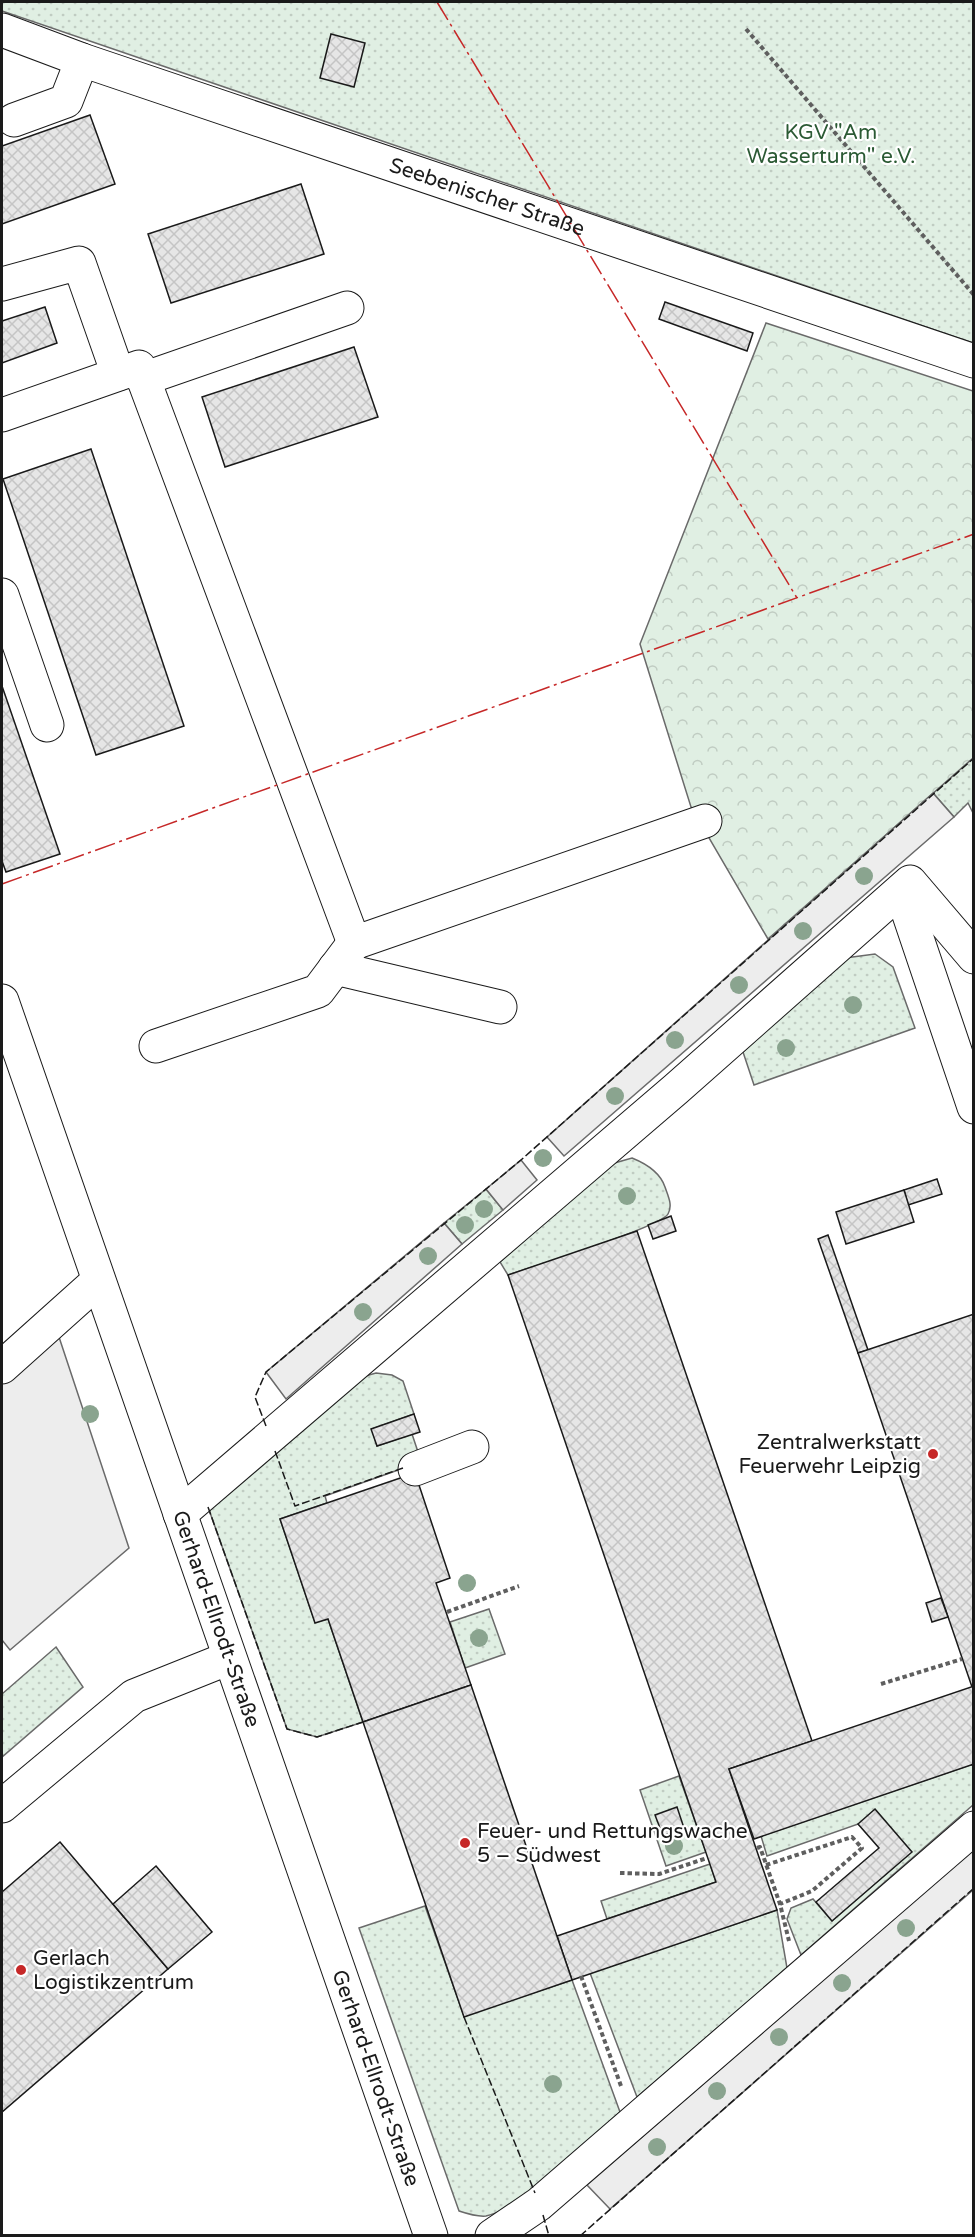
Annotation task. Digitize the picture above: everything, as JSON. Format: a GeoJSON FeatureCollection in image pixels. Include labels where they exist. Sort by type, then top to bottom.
{"type":"FeatureCollection","features":[{"type":"Feature","properties":{"kind":"main road","name":"Seebenischer Straße"},"geometry":{"type":"LineString","coordinates":[[2,30],[82,60],[974,361]]}},
{"type":"Feature","properties":{"kind":"main road"},"geometry":{"type":"LineString","coordinates":[[14,120],[66,101],[82,60]]}},
{"type":"Feature","properties":{"kind":"main road"},"geometry":{"type":"LineString","coordinates":[[2,284],[79,263],[131,377],[354,943]]}},
{"type":"Feature","properties":{"kind":"main road"},"geometry":{"type":"LineString","coordinates":[[2,416],[347,308]]}},
{"type":"Feature","properties":{"kind":"main road"},"geometry":{"type":"LineString","coordinates":[[4,607],[47,726]]}},
{"type":"Feature","properties":{"kind":"main road"},"geometry":{"type":"LineString","coordinates":[[156,1046],[318,991],[354,943],[705,821]]}},
{"type":"Feature","properties":{"kind":"main road"},"geometry":{"type":"LineString","coordinates":[[180,1514],[667,1097],[910,882],[974,957]]}},
{"type":"Feature","properties":{"kind":"main road"},"geometry":{"type":"LineString","coordinates":[[901,891],[974,1107]]}},
{"type":"Feature","properties":{"kind":"main road"},"geometry":{"type":"LineString","coordinates":[[335,968],[500,1007]]}},
{"type":"Feature","properties":{"kind":"main road","name":"Gerhard-Ellrodt-Straße"},"geometry":{"type":"LineString","coordinates":[[2,1001],[431,2235]]}},
{"type":"Feature","properties":{"kind":"main road"},"geometry":{"type":"LineString","coordinates":[[2,1367],[98,1281]]}},
{"type":"Feature","properties":{"kind":"main road"},"geometry":{"type":"LineString","coordinates":[[415,1469],[472,1447]]}},
{"type":"Feature","properties":{"kind":"main road"},"geometry":{"type":"LineString","coordinates":[[2,1806],[134,1696],[229,1658]]}},
{"type":"Feature","properties":{"kind":"main road"},"geometry":{"type":"LineString","coordinates":[[492,2235],[539,2204],[974,1828]]}},
{"type":"Feature","properties":{"kind":"path"},"geometry":{"type":"LineString","coordinates":[[746,29],[974,295]]}},
{"type":"Feature","properties":{"kind":"path"},"geometry":{"type":"LineString","coordinates":[[447,1612],[519,1586]]}},
{"type":"Feature","properties":{"kind":"path"},"geometry":{"type":"LineString","coordinates":[[881,1684],[962,1659]]}},
{"type":"Feature","properties":{"kind":"path"},"geometry":{"type":"LineString","coordinates":[[766,1865],[852,1837],[862,1848],[812,1891],[780,1904]]}},
{"type":"Feature","properties":{"kind":"path"},"geometry":{"type":"LineString","coordinates":[[757,1848],[760,1847],[780,1904],[799,1980]]}},
{"type":"Feature","properties":{"kind":"path"},"geometry":{"type":"LineString","coordinates":[[620,1873],[659,1874],[708,1858]]}},
{"type":"Feature","properties":{"kind":"path"},"geometry":{"type":"LineString","coordinates":[[581,1976],[634,2121]]}},
{"type":"Feature","properties":{"kind":"green space","name":"KGV \"Am Wasserturm\" e.V."},"geometry":{"type":"Polygon","coordinates":[[[2,2],[973,2],[973,343],[2,11],[2,2]]]}},
{"type":"Feature","properties":{"kind":"green space"},"geometry":{"type":"Polygon","coordinates":[[[766,323],[973,391],[973,758],[768,939],[691,807],[640,644],[766,323]]]}},
{"type":"Feature","properties":{"kind":"green space"},"geometry":{"type":"Polygon","coordinates":[[[973,758],[973,813],[968,803],[954,817],[933,793],[973,758]]]}},
{"type":"Feature","properties":{"kind":"green space"},"geometry":{"type":"Polygon","coordinates":[[[875,954],[893,967],[915,1028],[754,1085],[743,1052],[845,958],[875,954]]]}},
{"type":"Feature","properties":{"kind":"green space"},"geometry":{"type":"Polygon","coordinates":[[[632,1158],[648,1166],[660,1177],[670,1200],[668,1214],[660,1220],[620,1237],[508,1275],[500,1262],[611,1164],[632,1158]]]}},
{"type":"Feature","properties":{"kind":"green space"},"geometry":{"type":"Polygon","coordinates":[[[486,1189],[503,1210],[462,1244],[444,1223],[486,1189]]]}},
{"type":"Feature","properties":{"kind":"green space"},"geometry":{"type":"Polygon","coordinates":[[[376,1373],[392,1375],[403,1381],[414,1414],[372,1429],[377,1446],[412,1434],[419,1455],[412,1465],[325,1496],[327,1503],[280,1519],[315,1622],[328,1619],[363,1722],[317,1737],[287,1729],[208,1507],[362,1377],[376,1373]]]}},
{"type":"Feature","properties":{"kind":"green space"},"geometry":{"type":"Polygon","coordinates":[[[489,1609],[505,1654],[465,1668],[450,1622],[489,1609]]]}},
{"type":"Feature","properties":{"kind":"green space"},"geometry":{"type":"Polygon","coordinates":[[[56,1647],[83,1687],[2,1757],[2,1694],[56,1647]]]}},
{"type":"Feature","properties":{"kind":"green space"},"geometry":{"type":"Polygon","coordinates":[[[973,1764],[973,1805],[801,1955],[787,1919],[791,1908],[813,1899],[832,1921],[911,1852],[858,1824],[767,1856],[761,1836],[973,1764]]]}},
{"type":"Feature","properties":{"kind":"green space"},"geometry":{"type":"Polygon","coordinates":[[[679,1776],[706,1852],[666,1866],[640,1790],[679,1776]]]}},
{"type":"Feature","properties":{"kind":"green space"},"geometry":{"type":"Polygon","coordinates":[[[710,1864],[716,1882],[607,1919],[601,1901],[710,1864]]]}},
{"type":"Feature","properties":{"kind":"green space"},"geometry":{"type":"Polygon","coordinates":[[[425,1906],[464,2016],[572,1980],[620,2112],[536,2187],[500,2211],[486,2216],[476,2216],[459,2211],[359,1928],[425,1906]]]}},
{"type":"Feature","properties":{"kind":"green space"},"geometry":{"type":"Polygon","coordinates":[[[777,1910],[787,1968],[637,2097],[590,1973],[777,1910]]]}},
{"type":"Feature","properties":{"kind":"shaded area"},"geometry":{"type":"Polygon","coordinates":[[[933,793],[954,817],[564,1156],[547,1137],[933,793]]]}},
{"type":"Feature","properties":{"kind":"shaded area"},"geometry":{"type":"Polygon","coordinates":[[[521,1160],[537,1180],[503,1210],[486,1189],[521,1160]]]}},
{"type":"Feature","properties":{"kind":"shaded area"},"geometry":{"type":"Polygon","coordinates":[[[444,1223],[462,1244],[286,1399],[266,1372],[444,1223]]]}},
{"type":"Feature","properties":{"kind":"shaded area"},"geometry":{"type":"Polygon","coordinates":[[[58,1334],[129,1548],[10,1650],[2,1640],[2,1383],[58,1334]]]}},
{"type":"Feature","properties":{"kind":"shaded area"},"geometry":{"type":"Polygon","coordinates":[[[973,1849],[973,1890],[610,2209],[587,2185],[973,1849]]]}},
{"type":"Feature","properties":{"kind":"building"},"geometry":{"type":"Polygon","coordinates":[[[331,34],[365,43],[354,87],[320,78],[331,34]]]}},
{"type":"Feature","properties":{"kind":"building"},"geometry":{"type":"Polygon","coordinates":[[[90,115],[115,184],[2,224],[2,146],[90,115]]]}},
{"type":"Feature","properties":{"kind":"building"},"geometry":{"type":"Polygon","coordinates":[[[301,184],[324,254],[171,303],[148,234],[301,184]]]}},
{"type":"Feature","properties":{"kind":"building"},"geometry":{"type":"Polygon","coordinates":[[[665,302],[753,333],[747,351],[659,319],[665,302]]]}},
{"type":"Feature","properties":{"kind":"building"},"geometry":{"type":"Polygon","coordinates":[[[45,307],[57,343],[2,363],[2,321],[45,307]]]}},
{"type":"Feature","properties":{"kind":"building"},"geometry":{"type":"Polygon","coordinates":[[[354,347],[378,417],[225,467],[202,397],[354,347]]]}},
{"type":"Feature","properties":{"kind":"building"},"geometry":{"type":"Polygon","coordinates":[[[91,449],[184,726],[96,755],[3,479],[91,449]]]}},
{"type":"Feature","properties":{"kind":"building"},"geometry":{"type":"Polygon","coordinates":[[[2,686],[60,854],[6,872],[2,861],[2,686]]]}},
{"type":"Feature","properties":{"kind":"building"},"geometry":{"type":"Polygon","coordinates":[[[937,1179],[942,1194],[908,1205],[904,1190],[937,1179]]]}},
{"type":"Feature","properties":{"kind":"building"},"geometry":{"type":"Polygon","coordinates":[[[904,1190],[914,1222],[846,1244],[836,1212],[904,1190]]]}},
{"type":"Feature","properties":{"kind":"building"},"geometry":{"type":"Polygon","coordinates":[[[671,1216],[676,1231],[653,1239],[648,1225],[671,1216]]]}},
{"type":"Feature","properties":{"kind":"building"},"geometry":{"type":"Polygon","coordinates":[[[637,1231],[812,1741],[729,1769],[777,1910],[572,1980],[557,1936],[716,1882],[508,1275],[637,1231]]]}},
{"type":"Feature","properties":{"kind":"building"},"geometry":{"type":"Polygon","coordinates":[[[828,1235],[868,1350],[858,1353],[818,1239],[828,1235]]]}},
{"type":"Feature","properties":{"kind":"building","name":"Zentralwerkstatt Feuerwehr Leipzig"},"geometry":{"type":"Polygon","coordinates":[[[974,1314],[974,1686],[972,1687],[858,1353],[974,1314]]]}},
{"type":"Feature","properties":{"kind":"building"},"geometry":{"type":"Polygon","coordinates":[[[414,1414],[420,1432],[377,1446],[371,1429],[414,1414]]]}},
{"type":"Feature","properties":{"kind":"building"},"geometry":{"type":"Polygon","coordinates":[[[415,1473],[450,1578],[436,1583],[471,1685],[363,1722],[328,1619],[315,1623],[280,1519],[415,1473]]]}},
{"type":"Feature","properties":{"kind":"building"},"geometry":{"type":"Polygon","coordinates":[[[941,1598],[948,1617],[932,1622],[926,1603],[941,1598]]]}},
{"type":"Feature","properties":{"kind":"building","name":"Feuer- und Rettungswache 5 – Südwest"},"geometry":{"type":"Polygon","coordinates":[[[471,1685],[572,1980],[464,2017],[363,1722],[471,1685]]]}},
{"type":"Feature","properties":{"kind":"building"},"geometry":{"type":"Polygon","coordinates":[[[974,1686],[974,1764],[754,1839],[729,1769],[974,1686]]]}},
{"type":"Feature","properties":{"kind":"building"},"geometry":{"type":"Polygon","coordinates":[[[677,1807],[684,1828],[663,1836],[655,1815],[677,1807]]]}},
{"type":"Feature","properties":{"kind":"building"},"geometry":{"type":"Polygon","coordinates":[[[875,1809],[912,1852],[832,1921],[816,1902],[879,1848],[858,1824],[875,1809]]]}},
{"type":"Feature","properties":{"kind":"building"},"geometry":{"type":"Polygon","coordinates":[[[60,1842],[168,1969],[2,2112],[2,1892],[60,1842]]]}},
{"type":"Feature","properties":{"kind":"building"},"geometry":{"type":"Polygon","coordinates":[[[156,1866],[212,1932],[168,1969],[113,1904],[156,1866]]]}},
{"type":"Feature","properties":{"kind":"fence"},"geometry":{"type":"LineString","coordinates":[[266,1426],[255,1397],[266,1372],[521,1160],[974,758]]}},
{"type":"Feature","properties":{"kind":"fence"},"geometry":{"type":"LineString","coordinates":[[275,1451],[295,1506],[403,1468]]}},
{"type":"Feature","properties":{"kind":"fence"},"geometry":{"type":"LineString","coordinates":[[208,1507],[287,1729],[317,1737],[363,1722]]}},
{"type":"Feature","properties":{"kind":"fence"},"geometry":{"type":"LineString","coordinates":[[580,2236],[974,1888]]}},
{"type":"Feature","properties":{"kind":"fence"},"geometry":{"type":"LineString","coordinates":[[464,2017],[535,2193]]}},
{"type":"Feature","properties":{"kind":"fence"},"geometry":{"type":"LineString","coordinates":[[543,2215],[549,2236]]}},
{"type":"Feature","properties":{"kind":"power"},"geometry":{"type":"LineString","coordinates":[[437,2],[797,598]]}},
{"type":"Feature","properties":{"kind":"power"},"geometry":{"type":"LineString","coordinates":[[2,884],[974,534]]}},
{"type":"Feature","properties":{"kind":"place","name":"Zentralwerkstatt Feuerwehr Leipzig"},"geometry":{"type":"Point","coordinates":[933,1454]}},
{"type":"Feature","properties":{"kind":"place","name":"Feuer- und Rettungswache 5 – Südwest"},"geometry":{"type":"Point","coordinates":[465,1843]}},
{"type":"Feature","properties":{"kind":"place","name":"Gerlach Logistikzentrum"},"geometry":{"type":"Point","coordinates":[21,1970]}}]}
